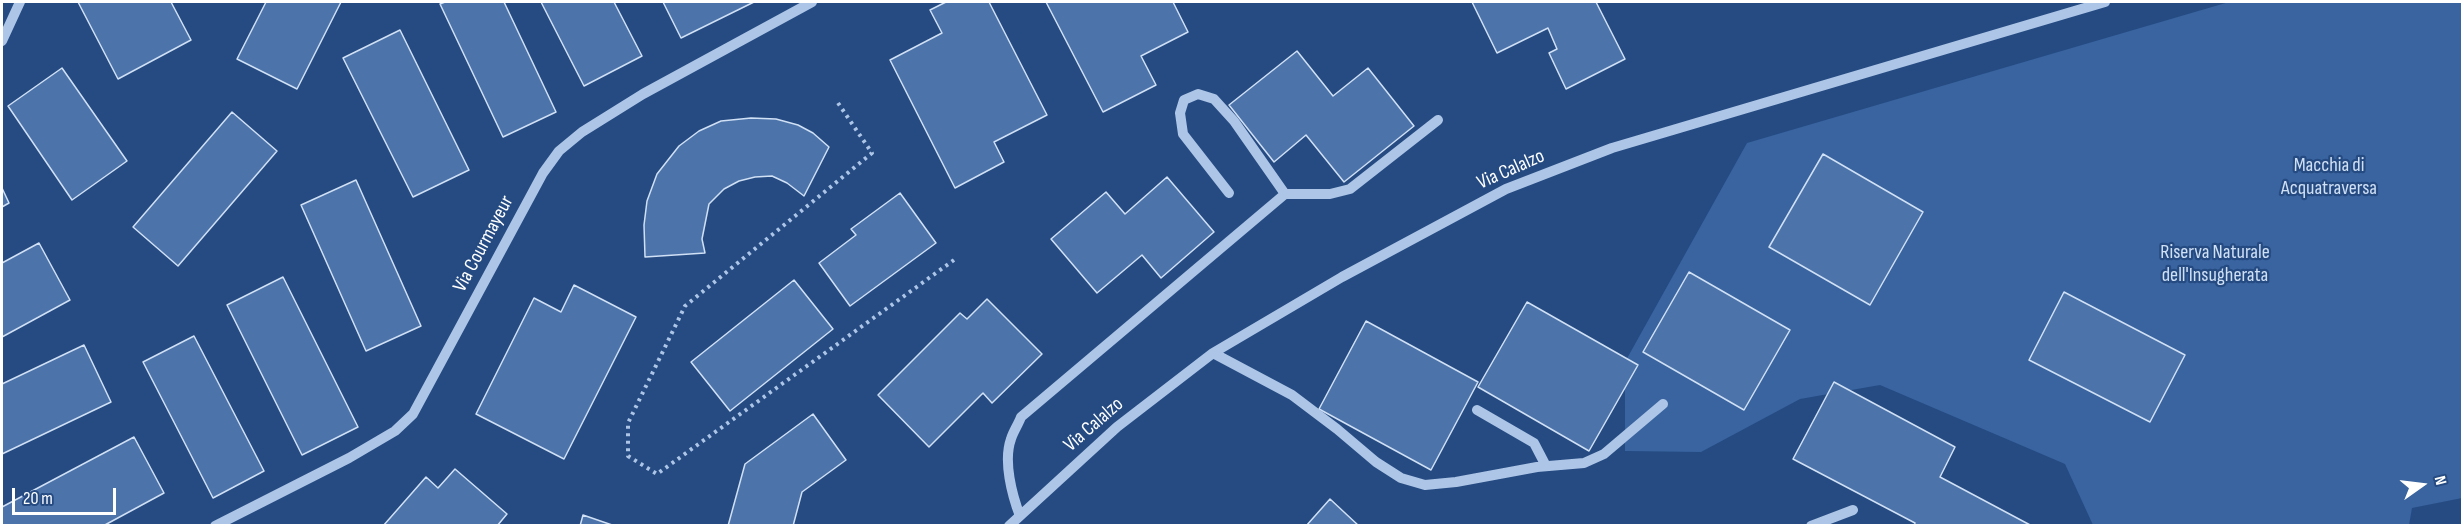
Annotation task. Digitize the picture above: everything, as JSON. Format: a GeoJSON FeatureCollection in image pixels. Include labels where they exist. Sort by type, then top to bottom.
{"type":"FeatureCollection","features":[{"type":"Feature","properties":{"kind":"street"},"geometry":{"type":"LineString","coordinates":[[2,41],[21,2]]}},
{"type":"Feature","properties":{"kind":"street","name":"Via Courmayeur"},"geometry":{"type":"LineString","coordinates":[[215,525],[349,458],[395,431],[413,414],[543,173],[559,151],[582,132],[643,94],[812,2]]}},
{"type":"Feature","properties":{"kind":"street","name":"Via Calalzo"},"geometry":{"type":"LineString","coordinates":[[1009,525],[1117,427],[1213,353],[1342,277],[1506,189],[1612,148],[2105,2]]}},
{"type":"Feature","properties":{"kind":"street"},"geometry":{"type":"LineString","coordinates":[[1229,194],[1183,134],[1180,113],[1184,100],[1198,94],[1214,99],[1234,122],[1285,194]]}},
{"type":"Feature","properties":{"kind":"street"},"geometry":{"type":"LineString","coordinates":[[1020,516],[1012,496],[1009,479],[1010,441],[1021,417],[1285,194],[1330,194],[1350,189],[1438,120]]}},
{"type":"Feature","properties":{"kind":"street"},"geometry":{"type":"LineString","coordinates":[[1213,353],[1292,395],[1376,462],[1401,478],[1425,485],[1584,462],[1604,454],[1663,404]]}},
{"type":"Feature","properties":{"kind":"street"},"geometry":{"type":"LineString","coordinates":[[1478,410],[1534,443],[1546,466]]}},
{"type":"Feature","properties":{"kind":"street"},"geometry":{"type":"LineString","coordinates":[[1811,525],[1853,510]]}},
{"type":"Feature","properties":{"kind":"path"},"geometry":{"type":"LineString","coordinates":[[838,103],[872,153],[685,306],[628,423],[628,456],[657,474],[954,260]]}},
{"type":"Feature","properties":{"kind":"green space","name":"Riserva Naturale dell'Insugherata"},"geometry":{"type":"Polygon","coordinates":[[[2229,2],[2462,2],[2462,498],[2412,508],[2409,525],[2093,525],[2065,464],[1880,385],[1800,399],[1701,452],[1625,451],[1625,362],[1747,143],[2229,2]]]}},
{"type":"Feature","properties":{"kind":"building"},"geometry":{"type":"Polygon","coordinates":[[[78,2],[171,2],[191,40],[118,79],[78,2]]]}},
{"type":"Feature","properties":{"kind":"building"},"geometry":{"type":"Polygon","coordinates":[[[266,2],[341,2],[297,89],[237,59],[266,2]]]}},
{"type":"Feature","properties":{"kind":"building"},"geometry":{"type":"Polygon","coordinates":[[[445,2],[504,2],[556,112],[503,137],[440,4],[445,2]]]}},
{"type":"Feature","properties":{"kind":"building"},"geometry":{"type":"Polygon","coordinates":[[[541,2],[614,2],[642,56],[584,86],[541,2]]]}},
{"type":"Feature","properties":{"kind":"building"},"geometry":{"type":"Polygon","coordinates":[[[663,2],[754,2],[681,38],[663,2]]]}},
{"type":"Feature","properties":{"kind":"building"},"geometry":{"type":"Polygon","coordinates":[[[946,2],[989,2],[1047,115],[994,142],[1004,162],[955,188],[890,60],[942,33],[930,10],[946,2]]]}},
{"type":"Feature","properties":{"kind":"building"},"geometry":{"type":"Polygon","coordinates":[[[1046,2],[1173,2],[1188,32],[1141,56],[1156,85],[1103,112],[1046,2]]]}},
{"type":"Feature","properties":{"kind":"building"},"geometry":{"type":"Polygon","coordinates":[[[1472,2],[1596,2],[1625,59],[1566,89],[1549,53],[1557,49],[1548,28],[1497,53],[1472,2]]]}},
{"type":"Feature","properties":{"kind":"building"},"geometry":{"type":"Polygon","coordinates":[[[400,30],[469,170],[413,197],[343,58],[400,30]]]}},
{"type":"Feature","properties":{"kind":"building"},"geometry":{"type":"Polygon","coordinates":[[[1297,51],[1333,96],[1368,68],[1414,126],[1344,182],[1306,135],[1274,162],[1229,105],[1297,51]]]}},
{"type":"Feature","properties":{"kind":"building"},"geometry":{"type":"Polygon","coordinates":[[[62,68],[127,161],[72,200],[8,106],[62,68]]]}},
{"type":"Feature","properties":{"kind":"building"},"geometry":{"type":"Polygon","coordinates":[[[232,112],[277,151],[178,266],[133,227],[232,112]]]}},
{"type":"Feature","properties":{"kind":"building"},"geometry":{"type":"Polygon","coordinates":[[[751,118],[776,119],[798,125],[813,133],[829,147],[804,196],[787,183],[772,176],[739,181],[724,189],[709,204],[702,239],[705,253],[645,257],[644,225],[647,201],[657,174],[679,146],[699,131],[721,121],[751,118]]]}},
{"type":"Feature","properties":{"kind":"building"},"geometry":{"type":"Polygon","coordinates":[[[1823,154],[1923,212],[1870,305],[1769,247],[1823,154]]]}},
{"type":"Feature","properties":{"kind":"building"},"geometry":{"type":"Polygon","coordinates":[[[1167,177],[1214,232],[1161,278],[1142,255],[1097,293],[1051,239],[1106,192],[1125,214],[1167,177]]]}},
{"type":"Feature","properties":{"kind":"building"},"geometry":{"type":"Polygon","coordinates":[[[356,180],[421,326],[366,351],[301,205],[356,180]]]}},
{"type":"Feature","properties":{"kind":"building"},"geometry":{"type":"Polygon","coordinates":[[[2,188],[9,203],[2,207],[2,188]]]}},
{"type":"Feature","properties":{"kind":"building"},"geometry":{"type":"Polygon","coordinates":[[[900,193],[936,243],[850,306],[819,263],[856,235],[851,229],[900,193]]]}},
{"type":"Feature","properties":{"kind":"building"},"geometry":{"type":"Polygon","coordinates":[[[39,243],[70,300],[2,337],[2,263],[39,243]]]}},
{"type":"Feature","properties":{"kind":"building"},"geometry":{"type":"Polygon","coordinates":[[[1689,272],[1790,330],[1744,410],[1643,352],[1689,272]]]}},
{"type":"Feature","properties":{"kind":"building"},"geometry":{"type":"Polygon","coordinates":[[[283,277],[358,427],[302,455],[227,305],[283,277]]]}},
{"type":"Feature","properties":{"kind":"building"},"geometry":{"type":"Polygon","coordinates":[[[794,280],[833,329],[730,411],[691,362],[794,280]]]}},
{"type":"Feature","properties":{"kind":"building"},"geometry":{"type":"Polygon","coordinates":[[[574,285],[636,317],[564,459],[476,414],[534,298],[561,312],[574,285]]]}},
{"type":"Feature","properties":{"kind":"building"},"geometry":{"type":"Polygon","coordinates":[[[2064,292],[2185,355],[2150,422],[2029,360],[2064,292]]]}},
{"type":"Feature","properties":{"kind":"building"},"geometry":{"type":"Polygon","coordinates":[[[987,299],[1042,354],[992,403],[983,393],[929,447],[878,395],[960,313],[967,319],[987,299]]]}},
{"type":"Feature","properties":{"kind":"building"},"geometry":{"type":"Polygon","coordinates":[[[1527,302],[1638,365],[1589,451],[1478,387],[1527,302]]]}},
{"type":"Feature","properties":{"kind":"building"},"geometry":{"type":"Polygon","coordinates":[[[1366,321],[1478,382],[1431,470],[1319,409],[1366,321]]]}},
{"type":"Feature","properties":{"kind":"building"},"geometry":{"type":"Polygon","coordinates":[[[194,336],[264,471],[213,498],[143,362],[194,336]]]}},
{"type":"Feature","properties":{"kind":"building"},"geometry":{"type":"Polygon","coordinates":[[[84,345],[111,402],[2,454],[2,384],[84,345]]]}},
{"type":"Feature","properties":{"kind":"building"},"geometry":{"type":"Polygon","coordinates":[[[1834,382],[1955,447],[1940,477],[2032,526],[1914,526],[1915,523],[1793,459],[1834,382]]]}},
{"type":"Feature","properties":{"kind":"building"},"geometry":{"type":"Polygon","coordinates":[[[813,414],[846,460],[802,492],[793,526],[728,526],[745,464],[813,414]]]}},
{"type":"Feature","properties":{"kind":"building"},"geometry":{"type":"Polygon","coordinates":[[[134,437],[164,493],[103,526],[2,526],[2,507],[134,437]]]}},
{"type":"Feature","properties":{"kind":"building"},"geometry":{"type":"Polygon","coordinates":[[[455,469],[507,514],[497,526],[383,526],[426,477],[438,488],[455,469]]]}},
{"type":"Feature","properties":{"kind":"building"},"geometry":{"type":"Polygon","coordinates":[[[1330,499],[1359,526],[1306,526],[1330,499]]]}},
{"type":"Feature","properties":{"kind":"building"},"geometry":{"type":"Polygon","coordinates":[[[583,515],[615,526],[580,526],[583,515]]]}},
{"type":"Feature","properties":{"kind":"park label","name":"Macchia di Acquatraversa"},"geometry":{"type":"Point","coordinates":[2329,178]}}]}
